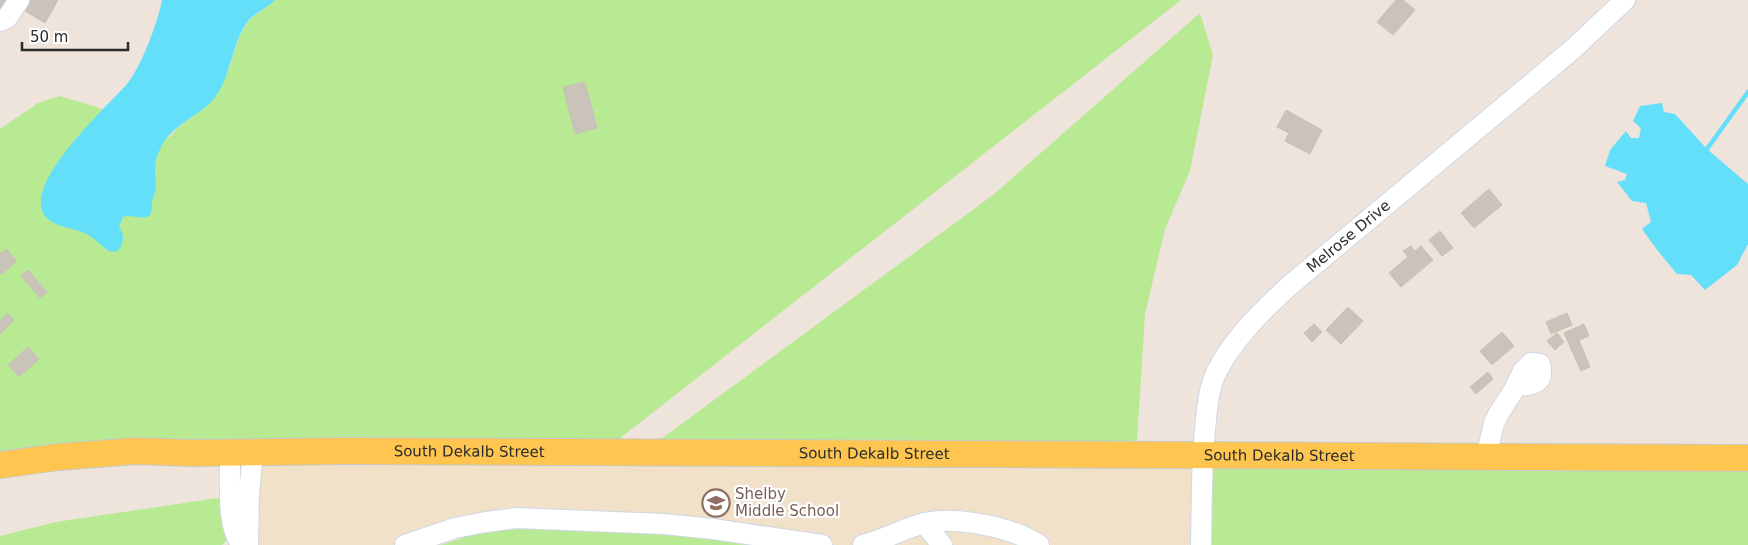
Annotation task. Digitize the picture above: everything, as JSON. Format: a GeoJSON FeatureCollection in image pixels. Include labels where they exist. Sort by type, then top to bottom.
{"type":"FeatureCollection","features":[{"type":"Feature","properties":{"kind":"main road","name":"South Dekalb Street"},"geometry":{"type":"LineString","coordinates":[[0,465],[58,457],[136,451],[1748,458]]}},
{"type":"Feature","properties":{"kind":"street"},"geometry":{"type":"LineString","coordinates":[[0,21],[6,18],[19,0]]}},
{"type":"Feature","properties":{"kind":"street","name":"Melrose Drive"},"geometry":{"type":"LineString","coordinates":[[1202,545],[1202,456],[1207,405],[1211,386],[1218,370],[1251,322],[1289,286],[1573,49],[1625,0]]}},
{"type":"Feature","properties":{"kind":"street"},"geometry":{"type":"LineString","coordinates":[[1486,457],[1494,423],[1516,386]]}},
{"type":"Feature","properties":{"kind":"street"},"geometry":{"type":"LineString","coordinates":[[242,452],[231,510],[238,541],[243,545]]}},
{"type":"Feature","properties":{"kind":"street"},"geometry":{"type":"LineString","coordinates":[[242,452],[250,493],[248,545]]}},
{"type":"Feature","properties":{"kind":"street"},"geometry":{"type":"LineString","coordinates":[[405,545],[455,528],[516,518],[666,524],[713,528],[748,540],[822,545]]}},
{"type":"Feature","properties":{"kind":"street"},"geometry":{"type":"LineString","coordinates":[[863,545],[924,523],[944,521],[993,526],[1006,539],[1039,545]]}},
{"type":"Feature","properties":{"kind":"street"},"geometry":{"type":"LineString","coordinates":[[924,523],[942,545]]}},
{"type":"Feature","properties":{"kind":"shaded area","name":"Shelby Middle School"},"geometry":{"type":"Polygon","coordinates":[[[230,452],[1202,456],[1201,545],[754,545],[516,518],[405,545],[243,545],[230,452]]]}},
{"type":"Feature","properties":{"kind":"green space"},"geometry":{"type":"Polygon","coordinates":[[[275,0],[1181,0],[601,453],[0,465],[0,129],[38,103],[59,96],[94,106],[168,138],[212,101],[229,69],[239,37],[249,20],[275,0]]]}},
{"type":"Feature","properties":{"kind":"green space"},"geometry":{"type":"Polygon","coordinates":[[[1200,13],[1213,55],[1190,171],[1165,229],[1145,314],[1136,456],[642,453],[993,195],[1200,13]]]}},
{"type":"Feature","properties":{"kind":"green space"},"geometry":{"type":"Polygon","coordinates":[[[1202,456],[1748,458],[1748,545],[1201,545],[1202,456]]]}},
{"type":"Feature","properties":{"kind":"green space"},"geometry":{"type":"Polygon","coordinates":[[[231,496],[235,532],[222,545],[0,545],[0,536],[56,522],[231,496]]]}},
{"type":"Feature","properties":{"kind":"green space"},"geometry":{"type":"Polygon","coordinates":[[[486,522],[666,524],[754,545],[440,545],[460,539],[486,522]]]}},
{"type":"Feature","properties":{"kind":"water"},"geometry":{"type":"Polygon","coordinates":[[[162,0],[275,0],[254,15],[242,30],[223,83],[212,101],[178,127],[165,140],[155,163],[156,189],[151,213],[149,216],[142,218],[123,217],[119,227],[123,236],[122,245],[118,251],[111,251],[86,234],[51,222],[45,216],[41,202],[45,185],[55,166],[86,127],[127,84],[138,67],[157,20],[162,0]]]}},
{"type":"Feature","properties":{"kind":"water"},"geometry":{"type":"Polygon","coordinates":[[[1662,103],[1664,112],[1675,114],[1707,149],[1748,184],[1748,244],[1737,265],[1705,290],[1691,275],[1677,274],[1642,229],[1651,222],[1646,203],[1632,201],[1617,182],[1625,180],[1627,174],[1605,166],[1610,150],[1626,131],[1631,138],[1639,138],[1641,128],[1633,121],[1640,106],[1662,103]]]}},
{"type":"Feature","properties":{"kind":"building"},"geometry":{"type":"Polygon","coordinates":[[[0,0],[9,0],[0,13],[0,0]]]}},
{"type":"Feature","properties":{"kind":"building"},"geometry":{"type":"Polygon","coordinates":[[[31,0],[58,0],[45,23],[25,11],[31,0]]]}},
{"type":"Feature","properties":{"kind":"building"},"geometry":{"type":"Polygon","coordinates":[[[1396,0],[1403,0],[1415,10],[1393,35],[1377,22],[1396,0]]]}},
{"type":"Feature","properties":{"kind":"building"},"geometry":{"type":"Polygon","coordinates":[[[585,82],[597,128],[575,134],[563,87],[585,82]]]}},
{"type":"Feature","properties":{"kind":"building"},"geometry":{"type":"Polygon","coordinates":[[[1286,110],[1322,130],[1310,154],[1285,141],[1289,133],[1277,127],[1286,110]]]}},
{"type":"Feature","properties":{"kind":"building"},"geometry":{"type":"Polygon","coordinates":[[[1489,189],[1502,205],[1474,228],[1461,213],[1489,189]]]}},
{"type":"Feature","properties":{"kind":"building"},"geometry":{"type":"Polygon","coordinates":[[[1440,231],[1453,248],[1442,256],[1429,240],[1440,231]]]}},
{"type":"Feature","properties":{"kind":"building"},"geometry":{"type":"Polygon","coordinates":[[[1411,246],[1415,251],[1421,246],[1433,260],[1401,287],[1389,273],[1408,257],[1403,251],[1411,246]]]}},
{"type":"Feature","properties":{"kind":"building"},"geometry":{"type":"Polygon","coordinates":[[[6,249],[17,261],[2,274],[0,273],[0,254],[6,249]]]}},
{"type":"Feature","properties":{"kind":"building"},"geometry":{"type":"Polygon","coordinates":[[[28,270],[47,292],[40,298],[21,276],[28,270]]]}},
{"type":"Feature","properties":{"kind":"building"},"geometry":{"type":"Polygon","coordinates":[[[1348,307],[1363,321],[1341,344],[1326,330],[1348,307]]]}},
{"type":"Feature","properties":{"kind":"building"},"geometry":{"type":"Polygon","coordinates":[[[7,313],[14,320],[0,334],[0,321],[7,313]]]}},
{"type":"Feature","properties":{"kind":"building"},"geometry":{"type":"Polygon","coordinates":[[[1567,313],[1572,325],[1551,334],[1546,322],[1567,313]]]}},
{"type":"Feature","properties":{"kind":"building"},"geometry":{"type":"Polygon","coordinates":[[[1314,324],[1322,332],[1312,342],[1304,333],[1314,324]]]}},
{"type":"Feature","properties":{"kind":"building"},"geometry":{"type":"Polygon","coordinates":[[[1584,324],[1589,336],[1579,340],[1590,367],[1581,371],[1564,333],[1584,324]]]}},
{"type":"Feature","properties":{"kind":"building"},"geometry":{"type":"Polygon","coordinates":[[[1502,332],[1514,346],[1492,365],[1480,351],[1502,332]]]}},
{"type":"Feature","properties":{"kind":"building"},"geometry":{"type":"Polygon","coordinates":[[[1557,333],[1564,342],[1555,350],[1547,341],[1557,333]]]}},
{"type":"Feature","properties":{"kind":"building"},"geometry":{"type":"Polygon","coordinates":[[[28,347],[39,359],[19,377],[8,365],[28,347]]]}},
{"type":"Feature","properties":{"kind":"building"},"geometry":{"type":"Polygon","coordinates":[[[1488,372],[1493,379],[1476,394],[1470,387],[1488,372]]]}},
{"type":"Feature","properties":{"kind":"waterway"},"geometry":{"type":"LineString","coordinates":[[1707,149],[1748,92]]}},
{"type":"Feature","properties":{"kind":"place","name":"Shelby Middle School"},"geometry":{"type":"Point","coordinates":[716,503]}}]}
